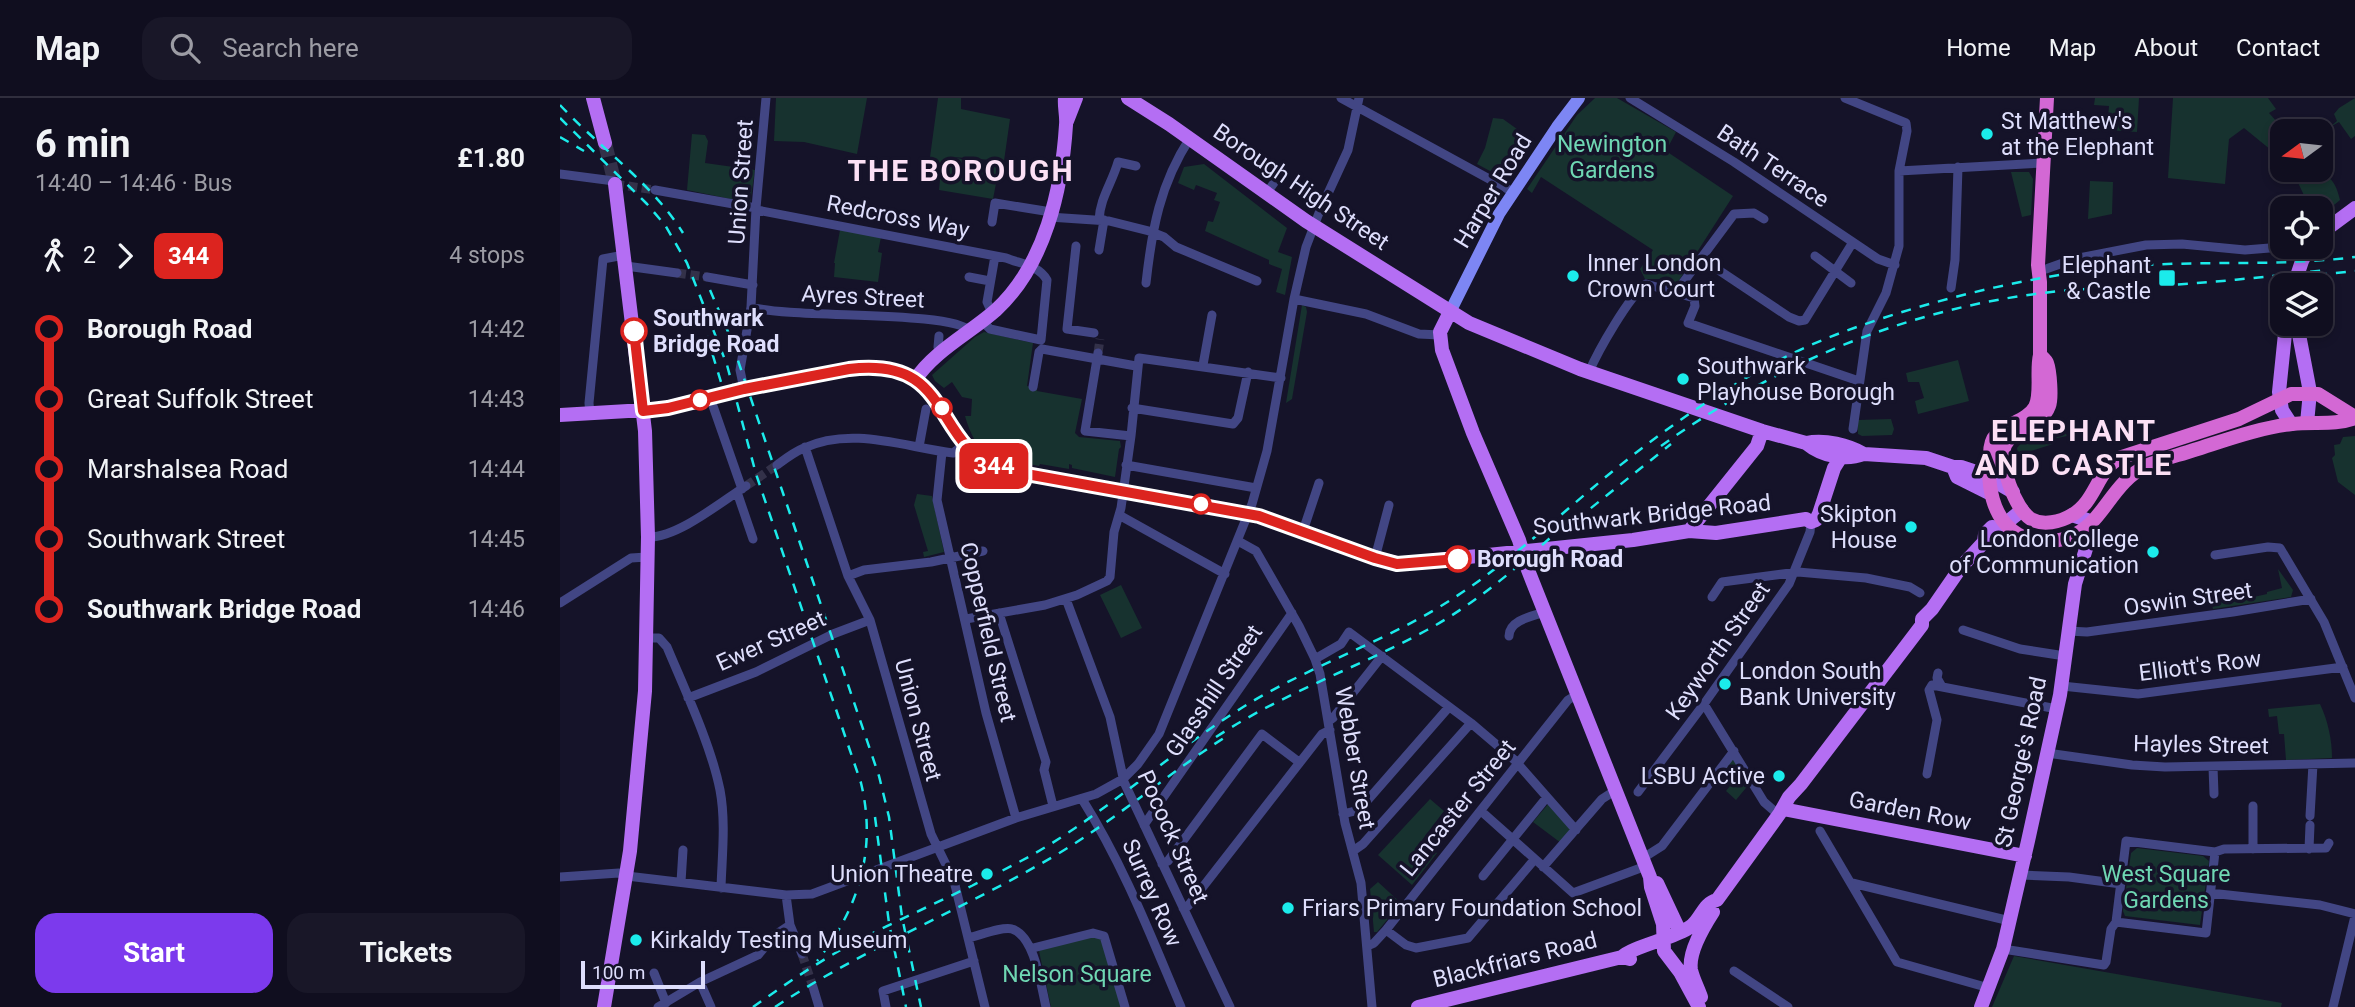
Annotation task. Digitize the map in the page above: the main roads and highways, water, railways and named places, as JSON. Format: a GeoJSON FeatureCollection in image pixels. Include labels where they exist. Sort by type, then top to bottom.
{"type":"FeatureCollection","features":[{"type":"Feature","properties":{"kind":"highway"},"geometry":{"type":"LineString","coordinates":[[2043,275],[2038,265],[2047,98]]}},
{"type":"Feature","properties":{"kind":"highway"},"geometry":{"type":"LineString","coordinates":[[2027,421],[1998,433],[1993,439],[1988,478],[2003,525],[2020,535],[2042,541],[2067,538],[2090,524],[2117,488],[2142,468],[2234,437],[2291,424],[2341,423],[2352,415],[2318,394],[2309,392],[2273,402],[2239,419],[2119,458],[2105,469],[2090,498],[2072,515],[2042,522],[2033,520],[2022,510],[2004,468],[2004,448],[2027,421],[2037,403],[2037,365],[2040,355],[2056,98]]}},
{"type":"Feature","properties":{"kind":"main road"},"geometry":{"type":"LineString","coordinates":[[593,98],[605,143]]}},
{"type":"Feature","properties":{"kind":"main road"},"geometry":{"type":"LineString","coordinates":[[1065,98],[1067,122]]}},
{"type":"Feature","properties":{"kind":"main road"},"geometry":{"type":"LineString","coordinates":[[560,415],[668,408],[744,389],[862,368],[899,373],[915,380],[922,370],[1013,292],[1031,266],[1050,214],[1067,122],[1076,98]]}},
{"type":"Feature","properties":{"kind":"main road","name":"Borough High Street"},"geometry":{"type":"LineString","coordinates":[[1128,98],[1190,138],[1314,226],[1450,312],[1499,337],[1589,372],[1762,431],[1806,443]]}},
{"type":"Feature","properties":{"kind":"main road","name":"Harper Road"},"geometry":{"type":"LineString","coordinates":[[1450,312],[1493,225],[1513,192],[1580,98]]}},
{"type":"Feature","properties":{"kind":"main road"},"geometry":{"type":"LineString","coordinates":[[604,1007],[627,876],[644,704],[648,537],[648,481],[643,411],[614,182]]}},
{"type":"Feature","properties":{"kind":"main road"},"geometry":{"type":"LineString","coordinates":[[2333,224],[2355,208]]}},
{"type":"Feature","properties":{"kind":"main road"},"geometry":{"type":"LineString","coordinates":[[1450,312],[1440,335],[1440,344],[1451,377],[1523,552],[1646,867],[1669,959],[1696,1005],[1701,997],[1691,969],[1694,950],[1717,906],[1717,900],[1782,813],[1803,792],[1801,785],[1922,625],[1922,619],[1961,567],[1984,542],[1985,534],[1991,527],[2003,525],[2022,510]]}},
{"type":"Feature","properties":{"kind":"main road"},"geometry":{"type":"LineString","coordinates":[[2284,336],[2273,402],[2291,424]]}},
{"type":"Feature","properties":{"kind":"main road"},"geometry":{"type":"LineString","coordinates":[[2299,336],[2309,392],[2307,423]]}},
{"type":"Feature","properties":{"kind":"main road","name":"Southwark Bridge Road"},"geometry":{"type":"LineString","coordinates":[[915,380],[934,397],[964,444],[982,461],[999,469],[1248,513],[1375,558],[1406,564],[1633,540],[1689,531],[1714,533],[1804,520],[1811,522],[1816,520],[1819,514],[1834,468],[1841,457]]}},
{"type":"Feature","properties":{"kind":"main road"},"geometry":{"type":"LineString","coordinates":[[1689,531],[1757,446],[1762,431]]}},
{"type":"Feature","properties":{"kind":"main road"},"geometry":{"type":"LineString","coordinates":[[1806,443],[1819,440],[1864,454]]}},
{"type":"Feature","properties":{"kind":"main road"},"geometry":{"type":"LineString","coordinates":[[1806,443],[1817,452],[1841,457],[1864,454],[1926,458],[1975,471],[2013,492]]}},
{"type":"Feature","properties":{"kind":"main road"},"geometry":{"type":"LineString","coordinates":[[1953,467],[1957,477],[1991,494]]}},
{"type":"Feature","properties":{"kind":"main road"},"geometry":{"type":"LineString","coordinates":[[2072,515],[2084,517],[2090,524]]}},
{"type":"Feature","properties":{"kind":"main road","name":"St George's Road"},"geometry":{"type":"LineString","coordinates":[[1981,1007],[2003,949],[2025,856],[2062,686],[2078,571],[2091,536],[2090,524]]}},
{"type":"Feature","properties":{"kind":"main road","name":"Garden Row"},"geometry":{"type":"LineString","coordinates":[[1782,813],[2025,856]]}},
{"type":"Feature","properties":{"kind":"main road"},"geometry":{"type":"LineString","coordinates":[[1646,867],[1658,884],[1681,932],[1690,927],[1710,901],[1717,900]]}},
{"type":"Feature","properties":{"kind":"main road","name":"Blackfriars Road"},"geometry":{"type":"LineString","coordinates":[[1622,957],[1627,952],[1681,932]]}},
{"type":"Feature","properties":{"kind":"main road","name":"Blackfriars Road"},"geometry":{"type":"LineString","coordinates":[[1418,1007],[1622,957],[1629,959],[1648,955],[1683,961],[1694,950]]}},
{"type":"Feature","properties":{"kind":"tunnel"},"geometry":{"type":"LineString","coordinates":[[605,143],[615,184]]}},
{"type":"Feature","properties":{"kind":"tunnel"},"geometry":{"type":"LineString","coordinates":[[615,184],[655,190]]}},
{"type":"Feature","properties":{"kind":"tunnel"},"geometry":{"type":"LineString","coordinates":[[677,273],[707,277]]}},
{"type":"Feature","properties":{"kind":"tunnel"},"geometry":{"type":"LineString","coordinates":[[1098,353],[1100,339]]}},
{"type":"Feature","properties":{"kind":"tunnel"},"geometry":{"type":"LineString","coordinates":[[746,486],[777,465]]}},
{"type":"Feature","properties":{"kind":"tunnel"},"geometry":{"type":"LineString","coordinates":[[802,954],[813,987]]}},
{"type":"Feature","properties":{"kind":"railway"},"geometry":{"type":"LineString","coordinates":[[560,105],[641,182],[683,233]]}},
{"type":"Feature","properties":{"kind":"railway"},"geometry":{"type":"LineString","coordinates":[[560,118],[647,204],[665,225],[687,263],[727,365],[756,474],[861,783],[867,831],[861,877],[844,921],[817,961]]}},
{"type":"Feature","properties":{"kind":"railway"},"geometry":{"type":"LineString","coordinates":[[560,137],[584,151]]}},
{"type":"Feature","properties":{"kind":"railway"},"geometry":{"type":"LineString","coordinates":[[753,1007],[854,943],[992,876],[1059,839],[1213,726],[1265,694],[1398,630],[1449,601],[1513,555],[1669,428],[1728,389],[1789,355],[1888,316],[2036,279],[2146,265],[2355,257]]}},
{"type":"Feature","properties":{"kind":"railway"},"geometry":{"type":"LineString","coordinates":[[1661,446],[1704,417],[1793,367],[1886,329],[1935,314],[1984,302],[2052,292],[2208,282],[2326,270]]}},
{"type":"Feature","properties":{"kind":"railway"},"geometry":{"type":"LineString","coordinates":[[2333,273],[2355,271]]}},
{"type":"Feature","properties":{"kind":"railway"},"geometry":{"type":"LineString","coordinates":[[710,290],[729,334],[879,776],[889,817],[902,917],[921,1007]]}},
{"type":"Feature","properties":{"kind":"railway"},"geometry":{"type":"LineString","coordinates":[[707,336],[727,402]]}},
{"type":"Feature","properties":{"kind":"railway"},"geometry":{"type":"LineString","coordinates":[[1576,520],[1671,444]]}},
{"type":"Feature","properties":{"kind":"railway"},"geometry":{"type":"LineString","coordinates":[[1216,737],[1267,707],[1401,644],[1448,618],[1506,576],[1579,512]]}},
{"type":"Feature","properties":{"kind":"railway"},"geometry":{"type":"LineString","coordinates":[[775,1007],[845,965],[1061,852],[1227,736]]}},
{"type":"Feature","properties":{"kind":"railway"},"geometry":{"type":"LineString","coordinates":[[875,817],[889,923],[906,1007]]}},
{"type":"Feature","properties":{"kind":"place","name":"St Matthew's at the Elephant"},"geometry":{"type":"Point","coordinates":[1987,134]}},
{"type":"Feature","properties":{"kind":"place","name":"Inner London Crown Court"},"geometry":{"type":"Point","coordinates":[1573,276]}},
{"type":"Feature","properties":{"kind":"place","name":"Elephant & Castle"},"geometry":{"type":"Point","coordinates":[2167,278]}},
{"type":"Feature","properties":{"kind":"place","name":"Southwark Bridge Road"},"geometry":{"type":"Point","coordinates":[634,331]}},
{"type":"Feature","properties":{"kind":"place","name":"Southwark Playhouse Borough"},"geometry":{"type":"Point","coordinates":[1683,379]}},
{"type":"Feature","properties":{"kind":"place","name":"Skipton House"},"geometry":{"type":"Point","coordinates":[1911,527]}},
{"type":"Feature","properties":{"kind":"place","name":"London College of Communication"},"geometry":{"type":"Point","coordinates":[2153,552]}},
{"type":"Feature","properties":{"kind":"place","name":"Borough Road"},"geometry":{"type":"Point","coordinates":[1458,559]}},
{"type":"Feature","properties":{"kind":"place","name":"London South Bank University"},"geometry":{"type":"Point","coordinates":[1725,684]}},
{"type":"Feature","properties":{"kind":"place","name":"LSBU Active"},"geometry":{"type":"Point","coordinates":[1779,776]}},
{"type":"Feature","properties":{"kind":"place","name":"Union Theatre"},"geometry":{"type":"Point","coordinates":[987,874]}},
{"type":"Feature","properties":{"kind":"place","name":"Friars Primary Foundation School"},"geometry":{"type":"Point","coordinates":[1288,908]}},
{"type":"Feature","properties":{"kind":"place","name":"Kirkaldy Testing Museum"},"geometry":{"type":"Point","coordinates":[636,940]}},
{"type":"Feature","properties":{"kind":"district","name":"THE BOROUGH"},"geometry":{"type":"Point","coordinates":[961,170]}},
{"type":"Feature","properties":{"kind":"district","name":"ELEPHANT AND CASTLE"},"geometry":{"type":"Point","coordinates":[2074,447]}},
{"type":"Feature","properties":{"kind":"park label","name":"Newington Gardens"},"geometry":{"type":"Point","coordinates":[1612,157]}},
{"type":"Feature","properties":{"kind":"park label","name":"West Square Gardens"},"geometry":{"type":"Point","coordinates":[2166,887]}},
{"type":"Feature","properties":{"kind":"park label","name":"Nelson Square"},"geometry":{"type":"Point","coordinates":[1077,974]}}]}
